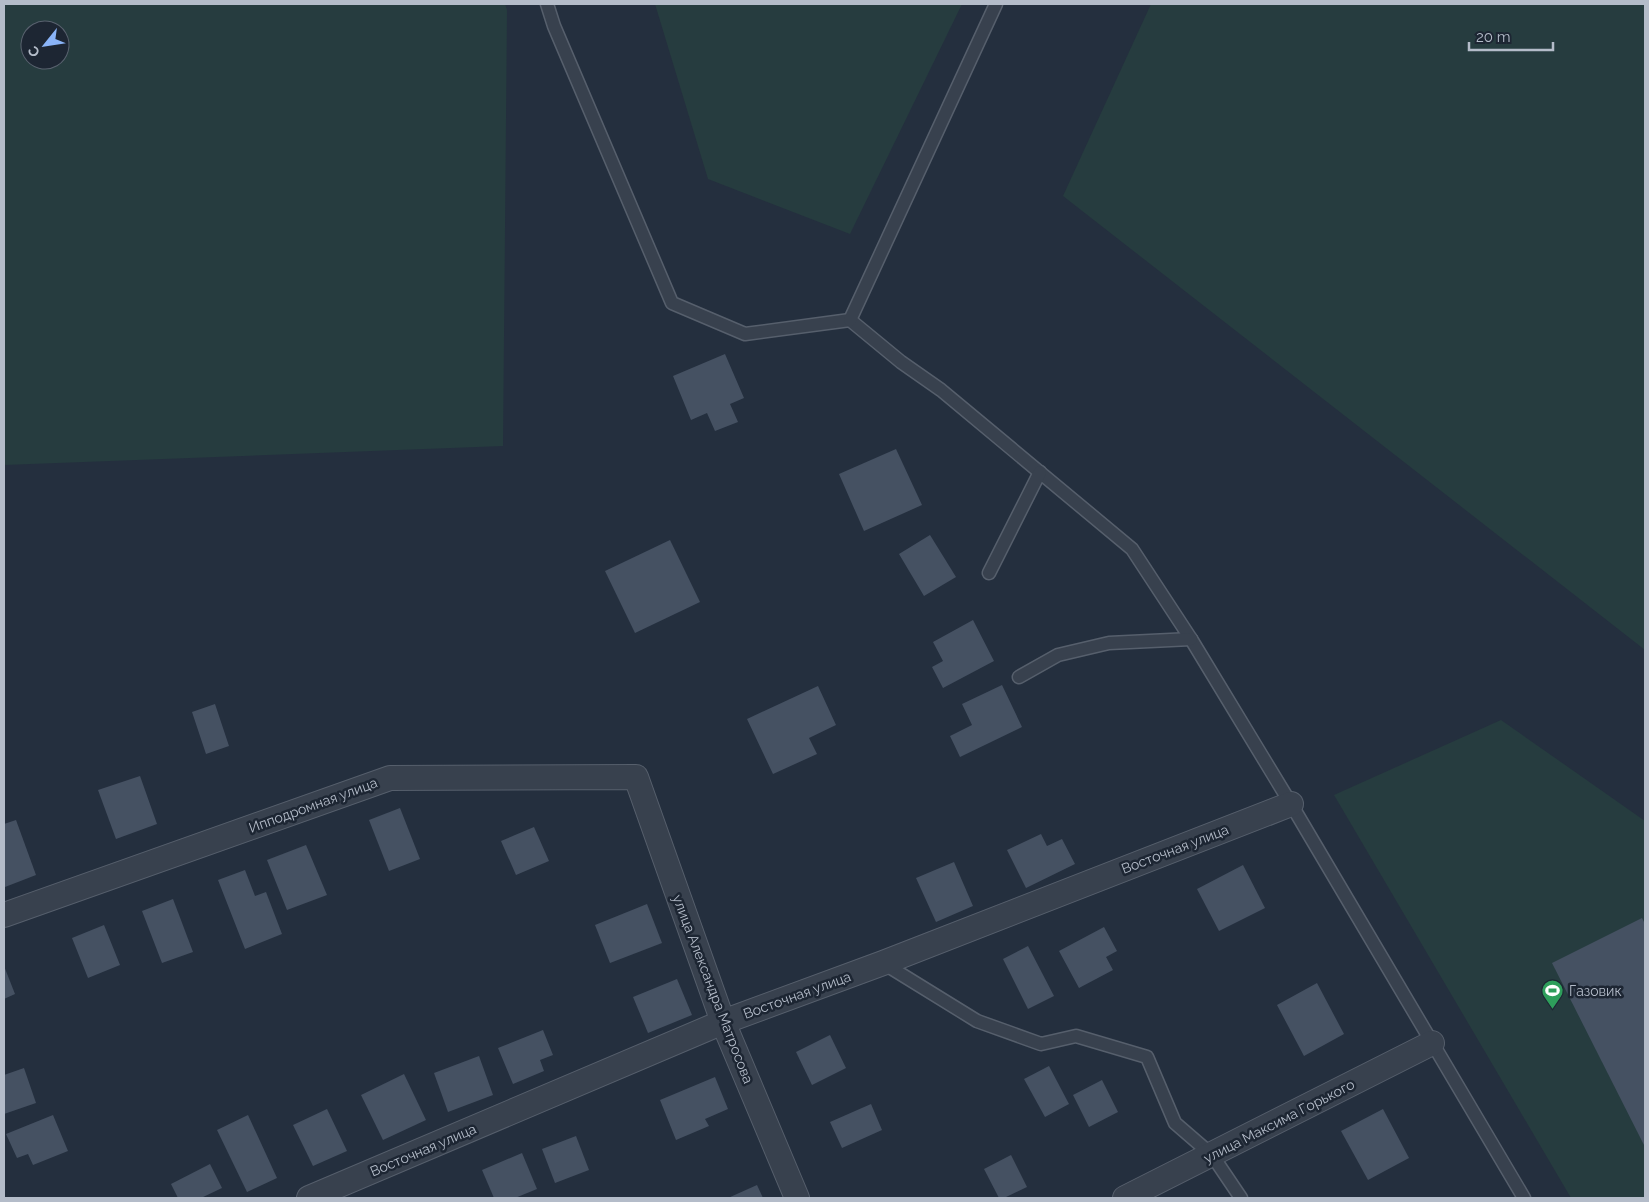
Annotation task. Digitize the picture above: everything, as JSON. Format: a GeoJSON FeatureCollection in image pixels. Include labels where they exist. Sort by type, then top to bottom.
{"type":"FeatureCollection","features":[{"type":"Feature","properties":{"kind":"street","name":"Ипподромная улица"},"geometry":{"type":"LineString","coordinates":[[4,915],[390,778],[636,777]]}},
{"type":"Feature","properties":{"kind":"street","name":"улица Александра Матросова"},"geometry":{"type":"LineString","coordinates":[[636,777],[723,1022],[796,1198]]}},
{"type":"Feature","properties":{"kind":"street","name":"Восточная улица"},"geometry":{"type":"LineString","coordinates":[[309,1198],[723,1022],[883,963],[1291,804]]}},
{"type":"Feature","properties":{"kind":"street","name":"улица Максима Горького"},"geometry":{"type":"LineString","coordinates":[[1125,1198],[1432,1043]]}},
{"type":"Feature","properties":{"kind":"lane"},"geometry":{"type":"LineString","coordinates":[[547,4],[554,26],[672,303],[744,334],[850,320],[901,362],[941,390],[1132,549],[1191,639],[1291,804],[1524,1198]]}},
{"type":"Feature","properties":{"kind":"lane"},"geometry":{"type":"LineString","coordinates":[[850,320],[996,4]]}},
{"type":"Feature","properties":{"kind":"lane"},"geometry":{"type":"LineString","coordinates":[[989,573],[1040,472]]}},
{"type":"Feature","properties":{"kind":"lane"},"geometry":{"type":"LineString","coordinates":[[1019,678],[1058,655],[1109,642],[1191,639]]}},
{"type":"Feature","properties":{"kind":"lane"},"geometry":{"type":"LineString","coordinates":[[883,963],[977,1021],[1041,1044],[1076,1036],[1147,1057],[1176,1123],[1212,1155],[1242,1198]]}},
{"type":"Feature","properties":{"kind":"green space"},"geometry":{"type":"Polygon","coordinates":[[[4,4],[505,4],[507,10],[503,446],[4,465],[4,4]]]}},
{"type":"Feature","properties":{"kind":"green space"},"geometry":{"type":"Polygon","coordinates":[[[655,4],[962,4],[850,234],[708,179],[655,4]]]}},
{"type":"Feature","properties":{"kind":"green space"},"geometry":{"type":"Polygon","coordinates":[[[1151,4],[1645,4],[1645,650],[1063,196],[1151,4]]]}},
{"type":"Feature","properties":{"kind":"green space","name":"Газовик"},"geometry":{"type":"Polygon","coordinates":[[[1501,720],[1645,821],[1645,1198],[1571,1198],[1334,795],[1501,720]]]}},
{"type":"Feature","properties":{"kind":"building"},"geometry":{"type":"Polygon","coordinates":[[[725,354],[744,398],[730,404],[738,422],[715,431],[707,413],[691,420],[673,376],[725,354]]]}},
{"type":"Feature","properties":{"kind":"building"},"geometry":{"type":"Polygon","coordinates":[[[896,449],[922,505],[864,531],[839,474],[896,449]]]}},
{"type":"Feature","properties":{"kind":"building"},"geometry":{"type":"Polygon","coordinates":[[[930,535],[956,577],[924,596],[899,554],[930,535]]]}},
{"type":"Feature","properties":{"kind":"building"},"geometry":{"type":"Polygon","coordinates":[[[670,540],[700,602],[635,633],[605,571],[670,540]]]}},
{"type":"Feature","properties":{"kind":"building"},"geometry":{"type":"Polygon","coordinates":[[[973,620],[994,661],[943,688],[932,667],[943,661],[933,642],[973,620]]]}},
{"type":"Feature","properties":{"kind":"building"},"geometry":{"type":"Polygon","coordinates":[[[1002,685],[1022,727],[960,757],[950,736],[972,725],[962,704],[1002,685]]]}},
{"type":"Feature","properties":{"kind":"building"},"geometry":{"type":"Polygon","coordinates":[[[818,686],[836,725],[809,738],[817,754],[773,774],[747,719],[818,686]]]}},
{"type":"Feature","properties":{"kind":"building"},"geometry":{"type":"Polygon","coordinates":[[[215,704],[229,746],[206,754],[192,712],[215,704]]]}},
{"type":"Feature","properties":{"kind":"building"},"geometry":{"type":"Polygon","coordinates":[[[140,776],[157,824],[116,839],[98,790],[140,776]]]}},
{"type":"Feature","properties":{"kind":"building"},"geometry":{"type":"Polygon","coordinates":[[[400,808],[420,859],[389,871],[369,820],[400,808]]]}},
{"type":"Feature","properties":{"kind":"building"},"geometry":{"type":"Polygon","coordinates":[[[16,820],[36,875],[5,887],[4,824],[16,820]]]}},
{"type":"Feature","properties":{"kind":"building"},"geometry":{"type":"Polygon","coordinates":[[[534,827],[549,861],[516,875],[501,841],[534,827]]]}},
{"type":"Feature","properties":{"kind":"building"},"geometry":{"type":"Polygon","coordinates":[[[1041,834],[1047,846],[1062,839],[1075,864],[1026,888],[1007,850],[1041,834]]]}},
{"type":"Feature","properties":{"kind":"building"},"geometry":{"type":"Polygon","coordinates":[[[306,845],[327,895],[287,910],[267,860],[306,845]]]}},
{"type":"Feature","properties":{"kind":"building"},"geometry":{"type":"Polygon","coordinates":[[[954,862],[973,906],[936,922],[916,878],[954,862]]]}},
{"type":"Feature","properties":{"kind":"building"},"geometry":{"type":"Polygon","coordinates":[[[1243,865],[1265,908],[1219,931],[1197,889],[1243,865]]]}},
{"type":"Feature","properties":{"kind":"building"},"geometry":{"type":"Polygon","coordinates":[[[245,870],[255,896],[266,892],[282,934],[245,949],[218,880],[245,870]]]}},
{"type":"Feature","properties":{"kind":"building"},"geometry":{"type":"Polygon","coordinates":[[[173,899],[193,952],[162,963],[142,911],[173,899]]]}},
{"type":"Feature","properties":{"kind":"building"},"geometry":{"type":"Polygon","coordinates":[[[647,904],[662,943],[610,963],[595,925],[647,904]]]}},
{"type":"Feature","properties":{"kind":"building"},"geometry":{"type":"Polygon","coordinates":[[[1642,918],[1645,924],[1645,1147],[1552,963],[1642,918]]]}},
{"type":"Feature","properties":{"kind":"building"},"geometry":{"type":"Polygon","coordinates":[[[104,925],[120,965],[88,978],[72,938],[104,925]]]}},
{"type":"Feature","properties":{"kind":"building"},"geometry":{"type":"Polygon","coordinates":[[[1104,927],[1117,951],[1106,957],[1113,970],[1079,988],[1059,951],[1104,927]]]}},
{"type":"Feature","properties":{"kind":"building"},"geometry":{"type":"Polygon","coordinates":[[[1028,946],[1054,996],[1028,1009],[1003,959],[1028,946]]]}},
{"type":"Feature","properties":{"kind":"building"},"geometry":{"type":"Polygon","coordinates":[[[4,966],[15,994],[4,999],[4,966]]]}},
{"type":"Feature","properties":{"kind":"building"},"geometry":{"type":"Polygon","coordinates":[[[677,979],[692,1015],[648,1033],[633,997],[677,979]]]}},
{"type":"Feature","properties":{"kind":"building"},"geometry":{"type":"Polygon","coordinates":[[[1317,983],[1344,1034],[1304,1056],[1277,1005],[1317,983]]]}},
{"type":"Feature","properties":{"kind":"building"},"geometry":{"type":"Polygon","coordinates":[[[543,1030],[553,1055],[540,1060],[544,1071],[513,1084],[498,1048],[543,1030]]]}},
{"type":"Feature","properties":{"kind":"building"},"geometry":{"type":"Polygon","coordinates":[[[830,1035],[846,1068],[812,1085],[796,1052],[830,1035]]]}},
{"type":"Feature","properties":{"kind":"building"},"geometry":{"type":"Polygon","coordinates":[[[479,1056],[493,1095],[448,1112],[434,1073],[479,1056]]]}},
{"type":"Feature","properties":{"kind":"building"},"geometry":{"type":"Polygon","coordinates":[[[1049,1066],[1069,1104],[1045,1117],[1024,1079],[1049,1066]]]}},
{"type":"Feature","properties":{"kind":"building"},"geometry":{"type":"Polygon","coordinates":[[[24,1068],[36,1103],[4,1114],[4,1075],[24,1068]]]}},
{"type":"Feature","properties":{"kind":"building"},"geometry":{"type":"Polygon","coordinates":[[[404,1074],[426,1120],[383,1140],[361,1095],[404,1074]]]}},
{"type":"Feature","properties":{"kind":"building"},"geometry":{"type":"Polygon","coordinates":[[[715,1077],[728,1109],[705,1119],[709,1126],[676,1140],[660,1100],[715,1077]]]}},
{"type":"Feature","properties":{"kind":"building"},"geometry":{"type":"Polygon","coordinates":[[[1102,1080],[1118,1112],[1089,1127],[1073,1095],[1102,1080]]]}},
{"type":"Feature","properties":{"kind":"building"},"geometry":{"type":"Polygon","coordinates":[[[871,1104],[882,1130],[842,1148],[830,1122],[871,1104]]]}},
{"type":"Feature","properties":{"kind":"building"},"geometry":{"type":"Polygon","coordinates":[[[327,1109],[347,1151],[313,1166],[293,1125],[327,1109]]]}},
{"type":"Feature","properties":{"kind":"building"},"geometry":{"type":"Polygon","coordinates":[[[1383,1109],[1409,1158],[1368,1180],[1341,1131],[1383,1109]]]}},
{"type":"Feature","properties":{"kind":"building"},"geometry":{"type":"Polygon","coordinates":[[[53,1115],[68,1151],[33,1165],[28,1154],[17,1158],[6,1134],[53,1115]]]}},
{"type":"Feature","properties":{"kind":"building"},"geometry":{"type":"Polygon","coordinates":[[[248,1115],[277,1178],[247,1192],[217,1130],[248,1115]]]}},
{"type":"Feature","properties":{"kind":"building"},"geometry":{"type":"Polygon","coordinates":[[[576,1136],[589,1170],[555,1183],[542,1149],[576,1136]]]}},
{"type":"Feature","properties":{"kind":"building"},"geometry":{"type":"Polygon","coordinates":[[[522,1153],[537,1189],[515,1198],[494,1198],[482,1170],[522,1153]]]}},
{"type":"Feature","properties":{"kind":"building"},"geometry":{"type":"Polygon","coordinates":[[[1011,1155],[1027,1187],[1004,1198],[999,1198],[984,1169],[1011,1155]]]}},
{"type":"Feature","properties":{"kind":"building"},"geometry":{"type":"Polygon","coordinates":[[[210,1164],[222,1188],[201,1198],[178,1198],[171,1184],[210,1164]]]}},
{"type":"Feature","properties":{"kind":"building"},"geometry":{"type":"Polygon","coordinates":[[[757,1185],[763,1198],[728,1198],[757,1185]]]}},
{"type":"Feature","properties":{"kind":"place","name":"Газовик"},"geometry":{"type":"Point","coordinates":[1553,1010]}}]}
